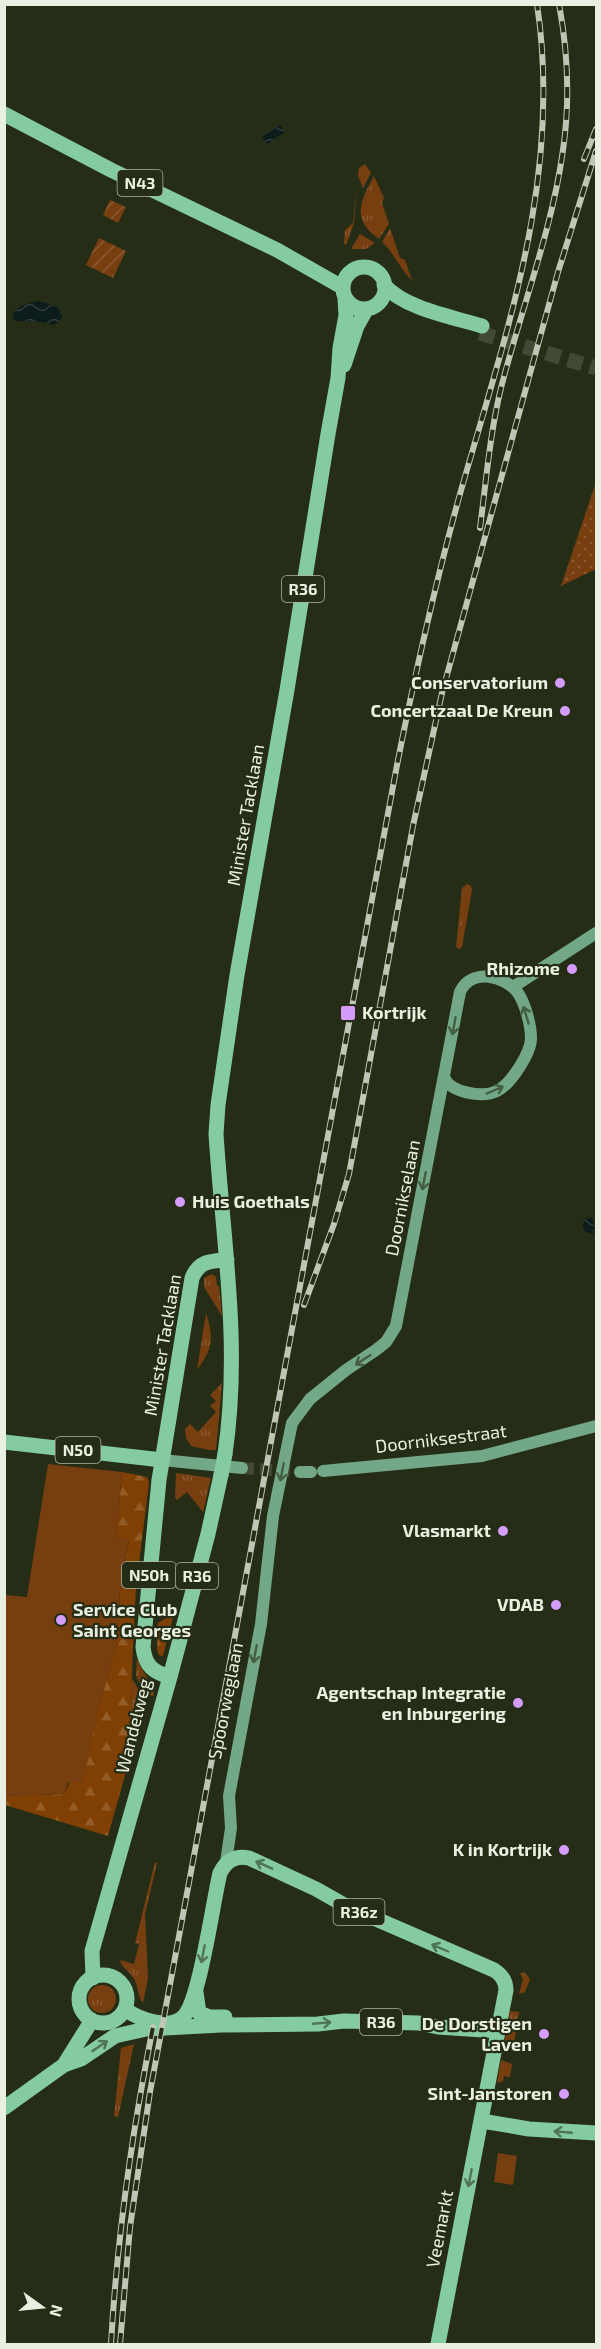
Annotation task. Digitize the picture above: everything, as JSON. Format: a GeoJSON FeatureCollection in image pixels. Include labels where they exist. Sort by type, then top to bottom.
{"type":"FeatureCollection","features":[{"type":"Feature","properties":{"kind":"main road","name":"N43"},"geometry":{"type":"LineString","coordinates":[[4,114],[111,170],[277,250],[332,270],[341,272],[353,270]]}},
{"type":"Feature","properties":{"kind":"main road","name":"N43"},"geometry":{"type":"LineString","coordinates":[[277,250],[344,293]]}},
{"type":"Feature","properties":{"kind":"main road"},"geometry":{"type":"LineString","coordinates":[[364,267],[379,274],[384,285],[401,299],[481,330],[392,306],[354,308],[344,293],[346,276],[353,270],[364,267]]}},
{"type":"Feature","properties":{"kind":"main road","name":"R36"},"geometry":{"type":"LineString","coordinates":[[372,307],[383,298],[384,285]]}},
{"type":"Feature","properties":{"kind":"main road","name":"Minister Tacklaan"},"geometry":{"type":"LineString","coordinates":[[170,1677],[208,1534],[225,1454],[230,1417],[233,1366],[216,1134],[218,1105],[237,975],[280,734],[327,434],[338,378],[346,315],[344,293]]}},
{"type":"Feature","properties":{"kind":"main road","name":"Minister Tacklaan"},"geometry":{"type":"LineString","coordinates":[[338,378],[357,326],[372,307]]}},
{"type":"Feature","properties":{"kind":"main road","name":"Minister Tacklaan"},"geometry":{"type":"LineString","coordinates":[[162,1460],[192,1278],[203,1263],[227,1260]]}},
{"type":"Feature","properties":{"kind":"main road","name":"N50"},"geometry":{"type":"LineString","coordinates":[[4,1442],[162,1460]]}},
{"type":"Feature","properties":{"kind":"main road","name":"Wandelweg"},"geometry":{"type":"LineString","coordinates":[[99,1976],[91,1958],[170,1677],[154,1672],[150,1668],[143,1647],[162,1460]]}},
{"type":"Feature","properties":{"kind":"main road","name":"Veemarkt"},"geometry":{"type":"LineString","coordinates":[[226,1862],[237,1857],[249,1858],[316,1889],[346,1906],[495,1970],[502,1976],[506,1986],[438,2344]]}},
{"type":"Feature","properties":{"kind":"main road","name":"Spoorweglaan"},"geometry":{"type":"LineString","coordinates":[[122,2013],[146,2021],[176,2021],[185,2015],[196,1992],[220,1873],[226,1862]]}},
{"type":"Feature","properties":{"kind":"main road"},"geometry":{"type":"LineString","coordinates":[[64,2065],[92,2020],[109,2022],[122,2013],[127,1998],[124,1987],[116,1979],[99,1976]]}},
{"type":"Feature","properties":{"kind":"main road","name":"R36"},"geometry":{"type":"LineString","coordinates":[[92,2020],[82,2011],[79,2000],[83,1987],[99,1976]]}},
{"type":"Feature","properties":{"kind":"main road","name":"R36"},"geometry":{"type":"LineString","coordinates":[[196,1992],[197,2009],[203,2015],[239,2018],[264,2025]]}},
{"type":"Feature","properties":{"kind":"main road"},"geometry":{"type":"LineString","coordinates":[[122,2013],[137,2028],[146,2030]]}},
{"type":"Feature","properties":{"kind":"main road","name":"R36"},"geometry":{"type":"LineString","coordinates":[[146,2030],[221,2025],[318,2024],[344,2021],[419,2023],[438,2027],[498,2031]]}},
{"type":"Feature","properties":{"kind":"main road"},"geometry":{"type":"LineString","coordinates":[[4,2108],[64,2065],[81,2059],[115,2036],[146,2030]]}},
{"type":"Feature","properties":{"kind":"main road"},"geometry":{"type":"LineString","coordinates":[[482,2121],[529,2129],[597,2133]]}},
{"type":"Feature","properties":{"kind":"street"},"geometry":{"type":"LineString","coordinates":[[513,987],[597,933]]}},
{"type":"Feature","properties":{"kind":"street"},"geometry":{"type":"LineString","coordinates":[[483,976],[502,981],[513,987],[520,997],[531,1035],[529,1051],[521,1065],[504,1086],[491,1093],[454,1089],[444,1077],[459,996],[465,984],[471,978],[483,976]]}},
{"type":"Feature","properties":{"kind":"street","name":"Doornikselaan"},"geometry":{"type":"LineString","coordinates":[[296,1415],[323,1388],[386,1342],[396,1326],[444,1077]]}},
{"type":"Feature","properties":{"kind":"street","name":"Spoorweglaan"},"geometry":{"type":"LineString","coordinates":[[226,1862],[231,1828],[229,1796],[261,1624],[273,1516],[290,1432],[296,1415]]}},
{"type":"Feature","properties":{"kind":"street","name":"Doorniksestraat"},"geometry":{"type":"LineString","coordinates":[[311,1472],[482,1456],[597,1426]]}},
{"type":"Feature","properties":{"kind":"street"},"geometry":{"type":"LineString","coordinates":[[162,1460],[242,1468]]}},
{"type":"Feature","properties":{"kind":"green space"},"geometry":{"type":"Polygon","coordinates":[[[365,164],[371,173],[363,188],[358,176],[359,168],[365,164]]]}},
{"type":"Feature","properties":{"kind":"green space"},"geometry":{"type":"Polygon","coordinates":[[[374,176],[384,198],[382,203],[389,224],[379,239],[365,225],[361,210],[374,176]]]}},
{"type":"Feature","properties":{"kind":"green space"},"geometry":{"type":"Polygon","coordinates":[[[357,185],[354,223],[346,245],[344,244],[345,230],[353,223],[357,185]]]}},
{"type":"Feature","properties":{"kind":"green space"},"geometry":{"type":"Polygon","coordinates":[[[110,200],[126,207],[118,223],[103,215],[110,200]]]}},
{"type":"Feature","properties":{"kind":"green space"},"geometry":{"type":"Polygon","coordinates":[[[390,228],[400,258],[405,260],[411,278],[415,282],[406,274],[382,242],[390,228]]]}},
{"type":"Feature","properties":{"kind":"green space"},"geometry":{"type":"Polygon","coordinates":[[[360,234],[375,243],[366,249],[351,249],[360,234]]]}},
{"type":"Feature","properties":{"kind":"green space"},"geometry":{"type":"Polygon","coordinates":[[[99,238],[126,251],[113,278],[86,265],[99,238]]]}},
{"type":"Feature","properties":{"kind":"green space"},"geometry":{"type":"Polygon","coordinates":[[[596,482],[596,569],[561,586],[596,482]]]}},
{"type":"Feature","properties":{"kind":"green space"},"geometry":{"type":"Polygon","coordinates":[[[467,884],[472,890],[462,947],[459,949],[456,947],[462,888],[467,884]]]}},
{"type":"Feature","properties":{"kind":"green space"},"geometry":{"type":"Polygon","coordinates":[[[212,1274],[216,1277],[217,1286],[219,1286],[222,1316],[204,1287],[204,1278],[212,1274]]]}},
{"type":"Feature","properties":{"kind":"green space"},"geometry":{"type":"Polygon","coordinates":[[[206,1313],[211,1337],[209,1349],[197,1370],[206,1313]]]}},
{"type":"Feature","properties":{"kind":"green space"},"geometry":{"type":"Polygon","coordinates":[[[222,1383],[216,1450],[191,1446],[186,1438],[185,1429],[190,1424],[198,1432],[216,1412],[210,1406],[216,1401],[210,1395],[222,1383]]]}},
{"type":"Feature","properties":{"kind":"green space","name":"Service Club Saint Georges"},"geometry":{"type":"Polygon","coordinates":[[[48,1464],[122,1472],[116,1537],[129,1539],[120,1591],[117,1643],[99,1706],[83,1783],[68,1782],[65,1794],[5,1796],[5,1595],[27,1597],[48,1464]]]}},
{"type":"Feature","properties":{"kind":"green space"},"geometry":{"type":"Polygon","coordinates":[[[122,1472],[147,1477],[149,1483],[136,1587],[127,1768],[108,1836],[5,1805],[4,1796],[65,1794],[99,1706],[117,1643],[120,1591],[129,1540],[116,1537],[122,1472]]]}},
{"type":"Feature","properties":{"kind":"green space"},"geometry":{"type":"Polygon","coordinates":[[[176,1473],[211,1478],[203,1512],[187,1492],[177,1500],[175,1497],[176,1473]]]}},
{"type":"Feature","properties":{"kind":"green space"},"geometry":{"type":"Polygon","coordinates":[[[174,1613],[163,1656],[159,1655],[157,1649],[158,1623],[174,1613]]]}},
{"type":"Feature","properties":{"kind":"green space"},"geometry":{"type":"Polygon","coordinates":[[[133,1648],[132,1678],[145,1701],[127,1768],[133,1648]]]}},
{"type":"Feature","properties":{"kind":"green space"},"geometry":{"type":"Polygon","coordinates":[[[137,1657],[152,1686],[154,1696],[146,1695],[136,1676],[137,1657]]]}},
{"type":"Feature","properties":{"kind":"green space"},"geometry":{"type":"Polygon","coordinates":[[[155,1862],[157,1863],[145,1914],[148,1978],[143,2003],[134,1979],[120,1960],[134,1964],[139,1944],[135,1943],[155,1862]]]}},
{"type":"Feature","properties":{"kind":"green space"},"geometry":{"type":"Polygon","coordinates":[[[524,1972],[530,1979],[525,1992],[519,1994],[523,1979],[520,1973],[524,1972]]]}},
{"type":"Feature","properties":{"kind":"green space"},"geometry":{"type":"Polygon","coordinates":[[[102,1985],[112,1989],[116,1999],[112,2009],[102,2013],[92,2009],[88,1999],[92,1989],[102,1985]]]}},
{"type":"Feature","properties":{"kind":"green space"},"geometry":{"type":"Polygon","coordinates":[[[510,2011],[519,2012],[513,2050],[503,2052],[510,2011]]]}},
{"type":"Feature","properties":{"kind":"green space"},"geometry":{"type":"Polygon","coordinates":[[[134,2044],[118,2117],[114,2116],[121,2048],[134,2044]]]}},
{"type":"Feature","properties":{"kind":"green space"},"geometry":{"type":"Polygon","coordinates":[[[501,2060],[512,2064],[510,2077],[504,2076],[503,2081],[497,2083],[501,2060]]]}},
{"type":"Feature","properties":{"kind":"green space"},"geometry":{"type":"Polygon","coordinates":[[[498,2153],[517,2156],[513,2185],[494,2182],[498,2153]]]}},
{"type":"Feature","properties":{"kind":"water"},"geometry":{"type":"Polygon","coordinates":[[[280,125],[285,132],[267,144],[262,137],[280,125]]]}},
{"type":"Feature","properties":{"kind":"water"},"geometry":{"type":"Polygon","coordinates":[[[39,301],[58,307],[62,317],[59,322],[53,325],[13,319],[19,308],[39,301]]]}},
{"type":"Feature","properties":{"kind":"water"},"geometry":{"type":"Polygon","coordinates":[[[592,1217],[594,1234],[586,1232],[582,1226],[585,1219],[592,1217]]]}},
{"type":"Feature","properties":{"kind":"tunnel"},"geometry":{"type":"LineString","coordinates":[[480,333],[596,368]]}},
{"type":"Feature","properties":{"kind":"tunnel"},"geometry":{"type":"LineString","coordinates":[[242,1468],[300,1472]]}},
{"type":"Feature","properties":{"kind":"railway"},"geometry":{"type":"LineString","coordinates":[[120,2344],[130,2227],[150,2092],[397,765],[442,562],[526,253],[536,192],[542,130],[543,68],[537,4]]}},
{"type":"Feature","properties":{"kind":"railway"},"geometry":{"type":"LineString","coordinates":[[480,528],[497,405],[544,240],[563,150],[567,114],[567,77],[559,4]]}},
{"type":"Feature","properties":{"kind":"railway"},"geometry":{"type":"LineString","coordinates":[[584,159],[596,129]]}},
{"type":"Feature","properties":{"kind":"railway"},"geometry":{"type":"LineString","coordinates":[[304,1305],[334,1224],[349,1174],[413,826],[442,693],[558,272],[596,151]]}},
{"type":"Feature","properties":{"kind":"railway"},"geometry":{"type":"LineString","coordinates":[[111,2344],[126,2185],[153,2027]]}},
{"type":"Feature","properties":{"kind":"place","name":"Conservatorium"},"geometry":{"type":"Point","coordinates":[560,683]}},
{"type":"Feature","properties":{"kind":"place","name":"Concertzaal De Kreun"},"geometry":{"type":"Point","coordinates":[565,711]}},
{"type":"Feature","properties":{"kind":"place","name":"Rhizome"},"geometry":{"type":"Point","coordinates":[572,969]}},
{"type":"Feature","properties":{"kind":"place","name":"Kortrijk"},"geometry":{"type":"Point","coordinates":[348,1013]}},
{"type":"Feature","properties":{"kind":"place","name":"Huis Goethals"},"geometry":{"type":"Point","coordinates":[180,1202]}},
{"type":"Feature","properties":{"kind":"place","name":"Vlasmarkt"},"geometry":{"type":"Point","coordinates":[503,1531]}},
{"type":"Feature","properties":{"kind":"place","name":"VDAB"},"geometry":{"type":"Point","coordinates":[556,1605]}},
{"type":"Feature","properties":{"kind":"place","name":"Service Club Saint Georges"},"geometry":{"type":"Point","coordinates":[61,1620]}},
{"type":"Feature","properties":{"kind":"place","name":"Agentschap Integratie en Inburgering"},"geometry":{"type":"Point","coordinates":[518,1703]}},
{"type":"Feature","properties":{"kind":"place","name":"K in Kortrijk"},"geometry":{"type":"Point","coordinates":[564,1850]}},
{"type":"Feature","properties":{"kind":"place","name":"De Dorstigen Laven"},"geometry":{"type":"Point","coordinates":[544,2034]}},
{"type":"Feature","properties":{"kind":"place","name":"Sint-Janstoren"},"geometry":{"type":"Point","coordinates":[564,2094]}}]}
